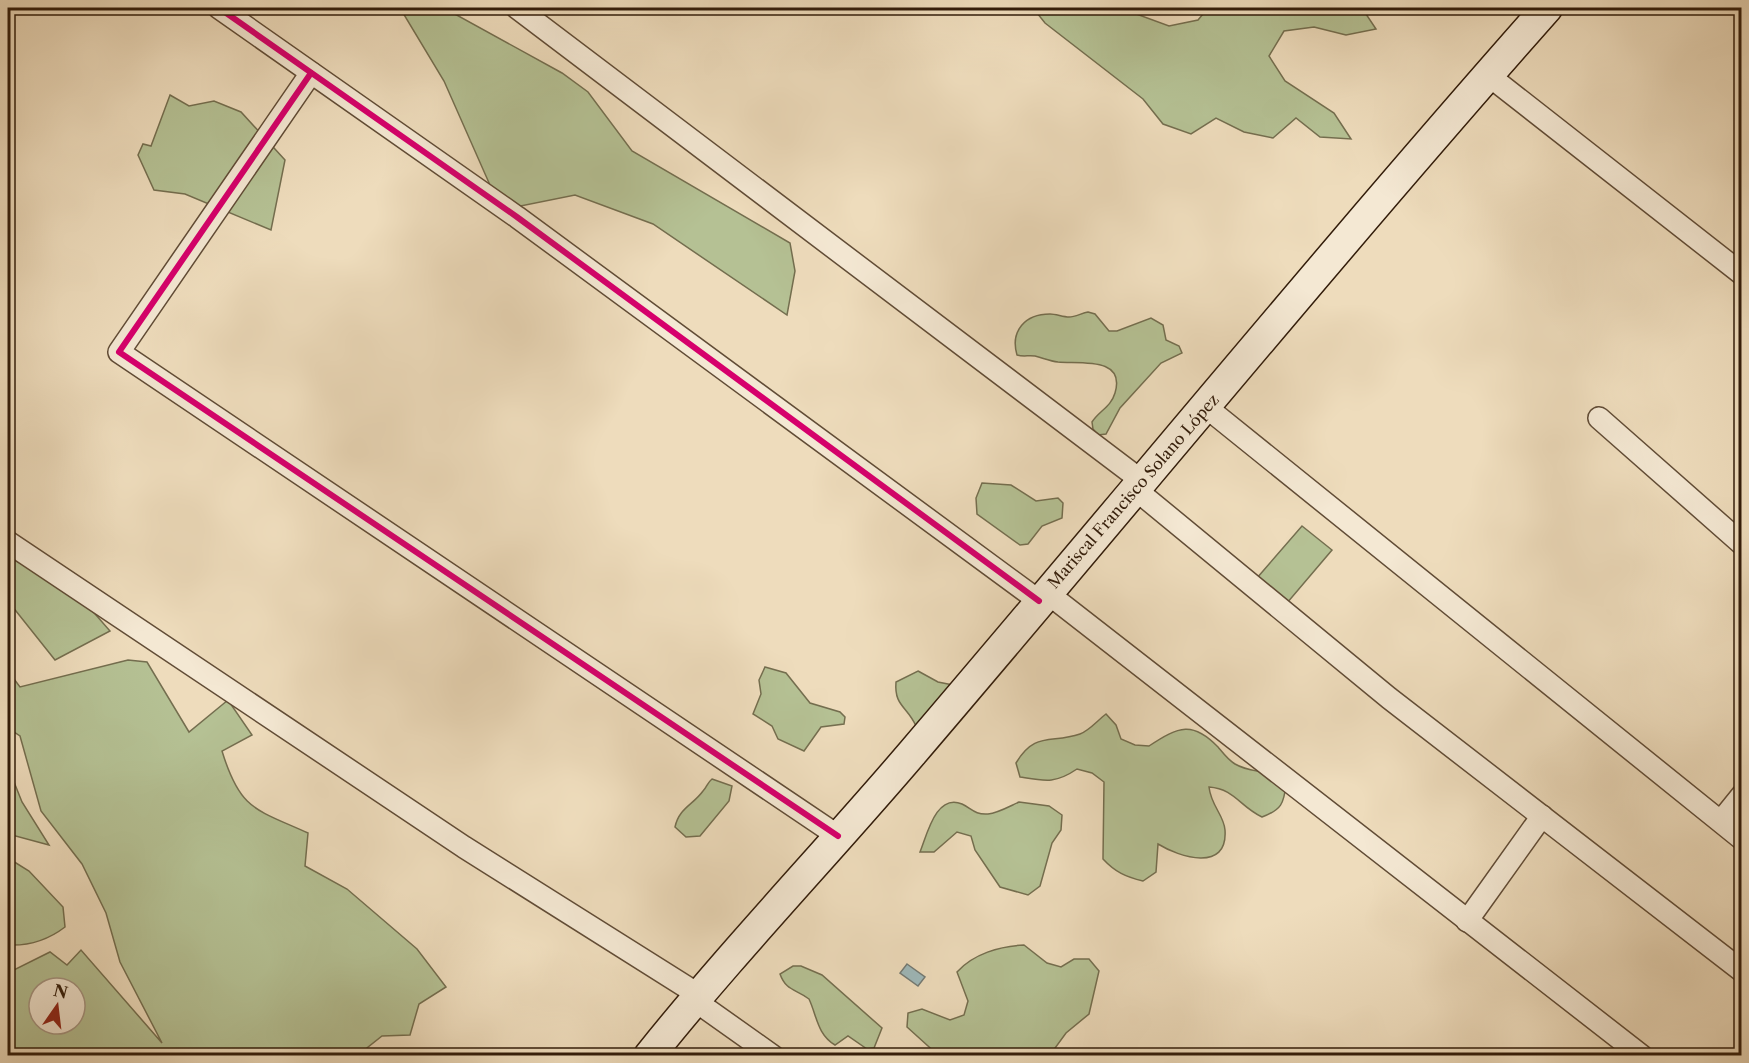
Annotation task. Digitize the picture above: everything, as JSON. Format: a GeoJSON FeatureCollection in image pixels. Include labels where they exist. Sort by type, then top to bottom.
{"type":"FeatureCollection","features":[{"type":"Feature","properties":{"kind":"main road","name":"Mariscal Francisco Solano López"},"geometry":{"type":"LineString","coordinates":[[649,1056],[696,998],[912,754],[1043,596],[1547,8]]}},
{"type":"Feature","properties":{"kind":"street"},"geometry":{"type":"LineString","coordinates":[[219,8],[517,218],[1043,596],[1642,1056]]}},
{"type":"Feature","properties":{"kind":"street"},"geometry":{"type":"LineString","coordinates":[[517,8],[1138,485],[1389,698],[1742,971]]}},
{"type":"Feature","properties":{"kind":"street"},"geometry":{"type":"LineString","coordinates":[[312,73],[119,352],[838,836]]}},
{"type":"Feature","properties":{"kind":"street"},"geometry":{"type":"LineString","coordinates":[[1488,75],[1742,274]]}},
{"type":"Feature","properties":{"kind":"street"},"geometry":{"type":"LineString","coordinates":[[1206,406],[1742,839]]}},
{"type":"Feature","properties":{"kind":"street"},"geometry":{"type":"LineString","coordinates":[[1599,418],[1742,544]]}},
{"type":"Feature","properties":{"kind":"street"},"geometry":{"type":"LineString","coordinates":[[8,542],[464,847],[696,998],[773,1056]]}},
{"type":"Feature","properties":{"kind":"street"},"geometry":{"type":"LineString","coordinates":[[1720,821],[1742,795]]}},
{"type":"Feature","properties":{"kind":"street"},"geometry":{"type":"LineString","coordinates":[[1467,921],[1542,816]]}},
{"type":"Feature","properties":{"kind":"green space"},"geometry":{"type":"Polygon","coordinates":[[[400,8],[444,8],[562,73],[588,92],[632,151],[790,243],[795,271],[787,315],[653,224],[575,195],[501,210],[444,81],[400,8]]]}},
{"type":"Feature","properties":{"kind":"green space"},"geometry":{"type":"Polygon","coordinates":[[[1033,8],[1120,8],[1169,26],[1198,20],[1208,8],[1362,8],[1376,29],[1346,35],[1314,27],[1284,31],[1269,56],[1285,81],[1334,113],[1351,139],[1320,137],[1296,118],[1273,138],[1244,132],[1216,118],[1191,134],[1163,124],[1143,99],[1045,23],[1033,8]]]}},
{"type":"Feature","properties":{"kind":"green space"},"geometry":{"type":"Polygon","coordinates":[[[170,95],[189,106],[214,101],[241,112],[285,160],[271,230],[185,194],[154,190],[138,155],[143,144],[151,146],[170,95]]]}},
{"type":"Feature","properties":{"kind":"green space"},"geometry":{"type":"Polygon","coordinates":[[[1088,312],[1095,314],[1109,331],[1117,331],[1151,318],[1163,325],[1166,340],[1179,346],[1182,353],[1161,363],[1120,408],[1106,434],[1098,435],[1093,429],[1092,422],[1113,398],[1117,381],[1114,373],[1098,364],[1058,362],[1035,356],[1017,355],[1015,346],[1018,331],[1033,317],[1050,314],[1071,317],[1088,312]]]}},
{"type":"Feature","properties":{"kind":"green space"},"geometry":{"type":"Polygon","coordinates":[[[982,483],[1011,485],[1036,501],[1058,498],[1063,503],[1062,518],[1042,526],[1028,544],[1020,545],[977,514],[976,498],[982,483]]]}},
{"type":"Feature","properties":{"kind":"green space"},"geometry":{"type":"Polygon","coordinates":[[[1302,526],[1332,550],[1287,603],[1257,578],[1302,526]]]}},
{"type":"Feature","properties":{"kind":"green space"},"geometry":{"type":"Polygon","coordinates":[[[8,556],[82,599],[110,631],[55,660],[8,601],[8,556]]]}},
{"type":"Feature","properties":{"kind":"green space"},"geometry":{"type":"Polygon","coordinates":[[[128,660],[147,662],[189,732],[228,700],[252,735],[222,751],[243,797],[262,812],[308,833],[305,866],[347,889],[417,949],[446,987],[419,1004],[410,1035],[382,1036],[358,1055],[8,1056],[8,969],[12,971],[50,952],[67,965],[81,950],[162,1043],[120,962],[106,913],[82,864],[41,811],[20,736],[8,728],[8,671],[20,687],[128,660]]]}},
{"type":"Feature","properties":{"kind":"green space"},"geometry":{"type":"Polygon","coordinates":[[[765,667],[786,673],[810,703],[840,712],[845,717],[844,724],[821,727],[804,751],[778,739],[772,726],[753,714],[761,694],[759,680],[765,667]]]}},
{"type":"Feature","properties":{"kind":"green space"},"geometry":{"type":"Polygon","coordinates":[[[918,671],[938,682],[953,685],[916,726],[899,701],[896,682],[918,671]]]}},
{"type":"Feature","properties":{"kind":"green space"},"geometry":{"type":"Polygon","coordinates":[[[1106,714],[1116,725],[1121,739],[1135,745],[1149,746],[1169,734],[1185,729],[1201,733],[1235,764],[1273,775],[1286,784],[1283,801],[1277,809],[1262,817],[1231,794],[1209,787],[1225,830],[1224,843],[1219,852],[1211,857],[1189,857],[1158,844],[1156,872],[1143,881],[1131,878],[1103,859],[1104,782],[1092,773],[1077,769],[1050,780],[1020,777],[1016,763],[1030,746],[1037,742],[1083,733],[1106,714]]]}},
{"type":"Feature","properties":{"kind":"green space"},"geometry":{"type":"Polygon","coordinates":[[[8,767],[22,802],[49,845],[8,834],[8,767]]]}},
{"type":"Feature","properties":{"kind":"green space"},"geometry":{"type":"Polygon","coordinates":[[[712,779],[732,786],[729,801],[700,836],[686,837],[675,827],[677,821],[712,779]]]}},
{"type":"Feature","properties":{"kind":"green space"},"geometry":{"type":"Polygon","coordinates":[[[953,802],[962,804],[977,813],[988,814],[1019,802],[1049,806],[1062,815],[1061,830],[1052,843],[1040,886],[1028,895],[1000,887],[975,850],[971,836],[957,832],[934,852],[920,852],[934,818],[945,804],[953,802]]]}},
{"type":"Feature","properties":{"kind":"green space"},"geometry":{"type":"Polygon","coordinates":[[[8,858],[29,871],[63,907],[65,927],[38,941],[8,945],[8,858]]]}},
{"type":"Feature","properties":{"kind":"green space"},"geometry":{"type":"Polygon","coordinates":[[[1024,945],[1047,963],[1061,967],[1074,959],[1089,959],[1099,971],[1089,1014],[1066,1033],[1050,1055],[938,1055],[907,1027],[908,1013],[922,1009],[950,1020],[964,1015],[968,1001],[957,972],[971,960],[988,952],[1024,945]]]}},
{"type":"Feature","properties":{"kind":"green space"},"geometry":{"type":"Polygon","coordinates":[[[793,966],[801,966],[822,975],[882,1028],[874,1048],[867,1049],[848,1036],[835,1045],[824,1036],[809,999],[788,987],[782,980],[780,974],[793,966]]]}},
{"type":"Feature","properties":{"kind":"water"},"geometry":{"type":"Polygon","coordinates":[[[907,964],[925,977],[918,986],[900,973],[907,964]]]}},
{"type":"Feature","properties":{"kind":"cycle path"},"geometry":{"type":"LineString","coordinates":[[219,8],[517,217],[1039,601]]}},
{"type":"Feature","properties":{"kind":"cycle path"},"geometry":{"type":"LineString","coordinates":[[311,73],[119,352],[838,836]]}}]}
